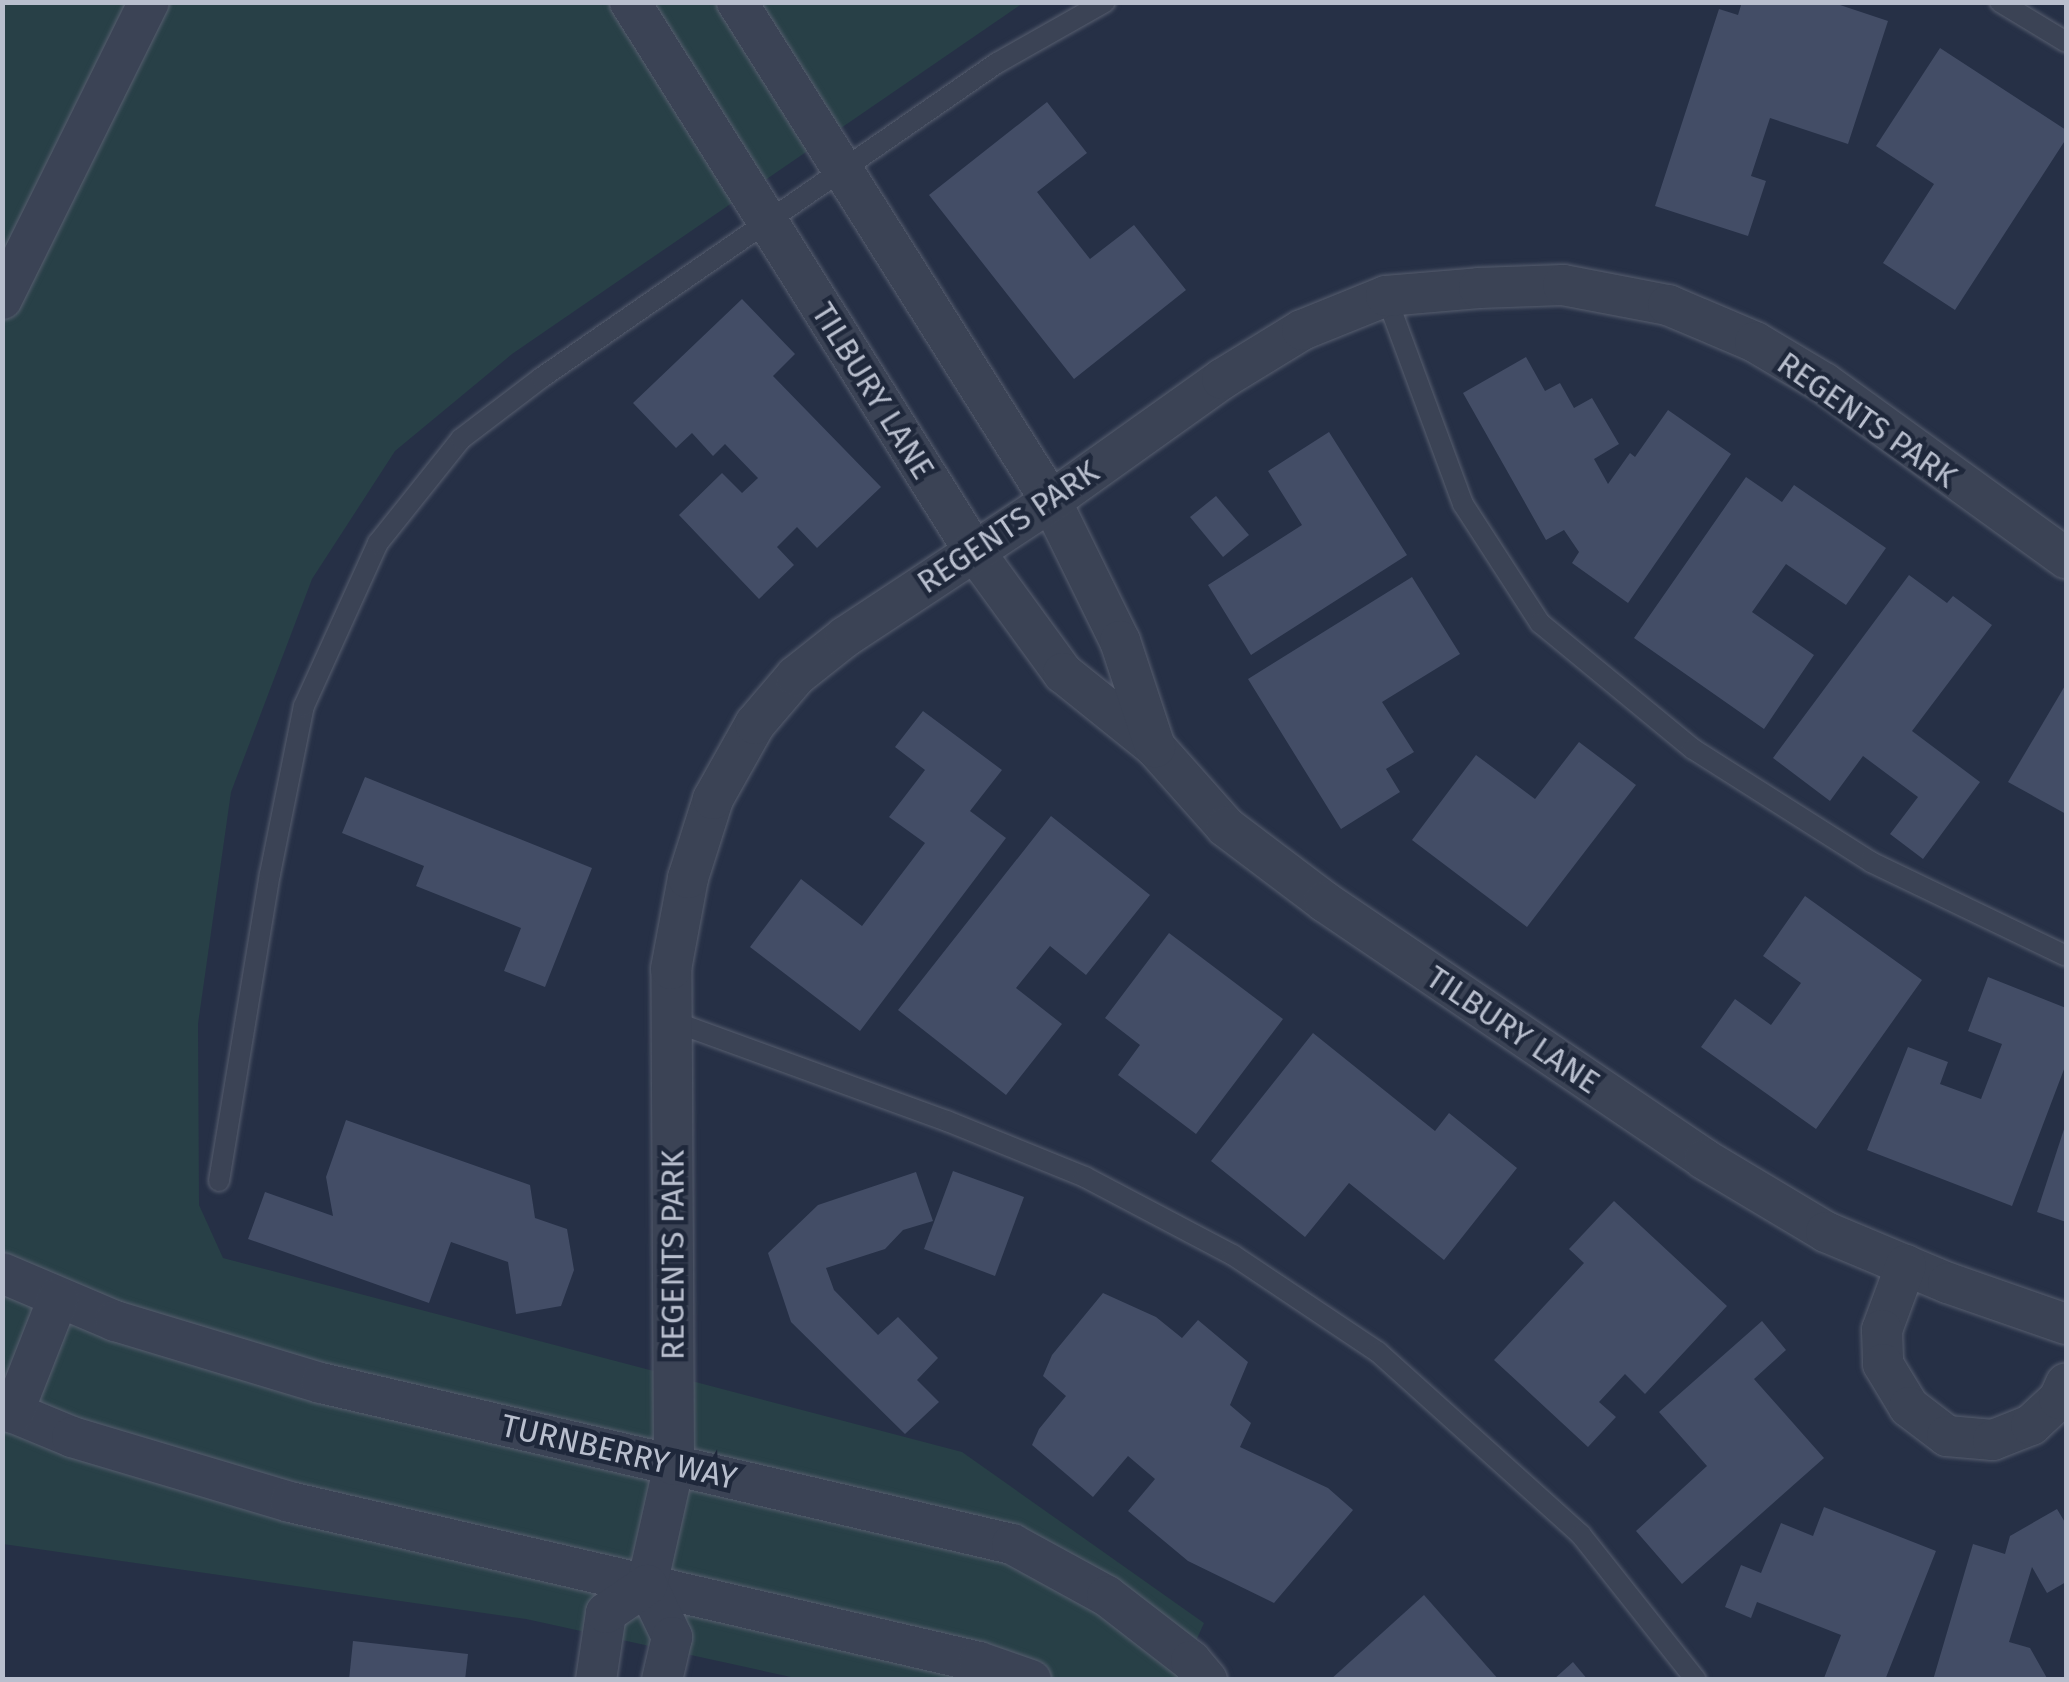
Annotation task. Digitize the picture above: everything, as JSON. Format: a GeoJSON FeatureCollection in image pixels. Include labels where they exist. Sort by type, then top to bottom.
{"type":"FeatureCollection","features":[{"type":"Feature","properties":{"kind":"street"},"geometry":{"type":"LineString","coordinates":[[2,299],[149,2]]}},
{"type":"Feature","properties":{"kind":"street","name":"TILBURY LANE"},"geometry":{"type":"LineString","coordinates":[[630,2],[974,551],[1063,673],[1155,747],[1226,827],[1325,902],[1704,1159],[1826,1232],[1906,1266],[2066,1324]]}},
{"type":"Feature","properties":{"kind":"street","name":"TILBURY LANE"},"geometry":{"type":"LineString","coordinates":[[737,2],[1051,501],[1120,641],[1155,747]]}},
{"type":"Feature","properties":{"kind":"street","name":"REGENTS PARK"},"geometry":{"type":"LineString","coordinates":[[647,1585],[674,1465],[671,969],[688,878],[713,799],[755,724],[796,676],[845,637],[1051,501],[1222,379],[1302,330],[1386,296],[1564,285],[1668,304],[1755,342],[1824,383],[2066,558]]}},
{"type":"Feature","properties":{"kind":"street"},"geometry":{"type":"LineString","coordinates":[[1906,1266],[1882,1330],[1884,1364],[1909,1407],[1947,1436],[1992,1440],[2030,1425],[2059,1399],[2066,1382]]}},
{"type":"Feature","properties":{"kind":"street","name":"TURNBERRY WAY"},"geometry":{"type":"LineString","coordinates":[[2,1273],[115,1321],[321,1383],[1012,1544],[1107,1596],[1191,1661],[1207,1680]]}},
{"type":"Feature","properties":{"kind":"street"},"geometry":{"type":"LineString","coordinates":[[58,1299],[8,1410],[72,1437],[290,1502],[979,1662],[1031,1680]]}},
{"type":"Feature","properties":{"kind":"street"},"geometry":{"type":"LineString","coordinates":[[596,1680],[606,1612],[647,1585]]}},
{"type":"Feature","properties":{"kind":"street"},"geometry":{"type":"LineString","coordinates":[[647,1585],[672,1636],[662,1680]]}},
{"type":"Feature","properties":{"kind":"lane"},"geometry":{"type":"LineString","coordinates":[[219,1181],[270,874],[304,706],[378,543],[461,438],[844,167],[997,64],[1105,2]]}},
{"type":"Feature","properties":{"kind":"lane"},"geometry":{"type":"LineString","coordinates":[[2000,2],[2066,42]]}},
{"type":"Feature","properties":{"kind":"lane"},"geometry":{"type":"LineString","coordinates":[[1386,296],[1463,504],[1540,624],[1693,749],[1855,852],[2066,956]]}},
{"type":"Feature","properties":{"kind":"lane"},"geometry":{"type":"LineString","coordinates":[[672,1022],[947,1121],[1068,1170],[1233,1254],[1393,1365],[1581,1535],[1692,1672],[1706,1680]]}},
{"type":"Feature","properties":{"kind":"shaded area"},"geometry":{"type":"Polygon","coordinates":[[[2,3],[1023,3],[512,354],[395,451],[312,579],[231,792],[198,1024],[199,1205],[223,1258],[962,1452],[1204,1623],[1179,1679],[800,1679],[526,1619],[3,1544],[2,3]]]}},
{"type":"Feature","properties":{"kind":"building"},"geometry":{"type":"Polygon","coordinates":[[[1742,2],[1831,2],[1888,21],[1848,144],[1770,118],[1751,176],[1766,181],[1748,236],[1655,206],[1719,9],[1738,15],[1742,2]]]}},
{"type":"Feature","properties":{"kind":"building"},"geometry":{"type":"Polygon","coordinates":[[[1940,48],[2066,130],[2066,139],[1955,310],[1883,263],[1934,184],[1876,146],[1940,48]]]}},
{"type":"Feature","properties":{"kind":"building"},"geometry":{"type":"Polygon","coordinates":[[[1047,102],[1087,153],[1037,192],[1090,259],[1134,225],[1186,290],[1074,379],[929,195],[1047,102]]]}},
{"type":"Feature","properties":{"kind":"building"},"geometry":{"type":"Polygon","coordinates":[[[742,299],[795,354],[773,376],[881,487],[817,548],[797,527],[777,547],[794,565],[759,599],[679,515],[722,473],[742,493],[758,478],[725,444],[713,456],[692,433],[676,448],[633,403],[742,299]]]}},
{"type":"Feature","properties":{"kind":"building"},"geometry":{"type":"Polygon","coordinates":[[[1526,357],[1545,391],[1560,383],[1574,408],[1592,398],[1619,444],[1594,459],[1608,484],[1630,453],[1635,457],[1668,410],[1731,454],[1628,603],[1572,563],[1579,552],[1564,530],[1546,540],[1463,393],[1526,357]]]}},
{"type":"Feature","properties":{"kind":"building"},"geometry":{"type":"Polygon","coordinates":[[[1329,432],[1407,555],[1251,655],[1208,585],[1302,525],[1268,471],[1329,432]]]}},
{"type":"Feature","properties":{"kind":"building"},"geometry":{"type":"Polygon","coordinates":[[[1746,477],[1782,502],[1794,485],[1886,548],[1846,605],[1786,564],[1752,612],[1814,655],[1764,729],[1634,638],[1746,477]]]}},
{"type":"Feature","properties":{"kind":"building"},"geometry":{"type":"Polygon","coordinates":[[[1216,496],[1249,535],[1223,557],[1190,517],[1216,496]]]}},
{"type":"Feature","properties":{"kind":"building"},"geometry":{"type":"Polygon","coordinates":[[[1909,575],[1947,603],[1953,596],[1992,625],[1912,731],[1980,782],[1923,859],[1890,834],[1918,797],[1863,756],[1830,801],[1773,758],[1909,575]]]}},
{"type":"Feature","properties":{"kind":"building"},"geometry":{"type":"Polygon","coordinates":[[[1412,577],[1460,654],[1382,702],[1414,752],[1386,769],[1400,792],[1341,829],[1248,679],[1412,577]]]}},
{"type":"Feature","properties":{"kind":"building"},"geometry":{"type":"Polygon","coordinates":[[[2066,684],[2066,814],[2008,782],[2066,684]]]}},
{"type":"Feature","properties":{"kind":"building"},"geometry":{"type":"Polygon","coordinates":[[[923,711],[1002,770],[970,811],[1006,838],[860,1031],[750,947],[801,879],[862,926],[925,843],[889,817],[925,770],[895,747],[923,711]]]}},
{"type":"Feature","properties":{"kind":"building"},"geometry":{"type":"Polygon","coordinates":[[[1579,742],[1636,785],[1527,927],[1412,840],[1476,755],[1535,799],[1579,742]]]}},
{"type":"Feature","properties":{"kind":"building"},"geometry":{"type":"Polygon","coordinates":[[[365,777],[592,868],[545,987],[504,971],[521,928],[416,886],[424,866],[342,833],[365,777]]]}},
{"type":"Feature","properties":{"kind":"building"},"geometry":{"type":"Polygon","coordinates":[[[1051,816],[1150,895],[1086,975],[1050,946],[1016,988],[1062,1024],[1006,1095],[898,1010],[1051,816]]]}},
{"type":"Feature","properties":{"kind":"building"},"geometry":{"type":"Polygon","coordinates":[[[1805,896],[1922,980],[1816,1129],[1701,1047],[1735,999],[1771,1025],[1801,983],[1763,956],[1805,896]]]}},
{"type":"Feature","properties":{"kind":"building"},"geometry":{"type":"Polygon","coordinates":[[[1169,933],[1283,1019],[1196,1134],[1118,1075],[1140,1045],[1105,1018],[1169,933]]]}},
{"type":"Feature","properties":{"kind":"building"},"geometry":{"type":"Polygon","coordinates":[[[1988,977],[2066,1008],[2066,1064],[2012,1206],[1867,1150],[1908,1047],[1948,1062],[1940,1084],[1981,1099],[2002,1044],[1968,1031],[1988,977]]]}},
{"type":"Feature","properties":{"kind":"building"},"geometry":{"type":"Polygon","coordinates":[[[1313,1033],[1435,1131],[1449,1113],[1517,1168],[1444,1260],[1349,1183],[1305,1237],[1211,1161],[1313,1033]]]}},
{"type":"Feature","properties":{"kind":"building"},"geometry":{"type":"Polygon","coordinates":[[[346,1120],[530,1185],[535,1218],[567,1229],[574,1270],[561,1306],[516,1314],[508,1262],[451,1242],[429,1303],[248,1239],[265,1192],[333,1216],[326,1177],[346,1120]]]}},
{"type":"Feature","properties":{"kind":"building"},"geometry":{"type":"Polygon","coordinates":[[[2066,1123],[2066,1222],[2037,1212],[2066,1123]]]}},
{"type":"Feature","properties":{"kind":"building"},"geometry":{"type":"Polygon","coordinates":[[[953,1171],[1024,1197],[995,1276],[924,1249],[953,1171]]]}},
{"type":"Feature","properties":{"kind":"building"},"geometry":{"type":"Polygon","coordinates":[[[916,1172],[933,1221],[903,1230],[885,1249],[826,1268],[834,1290],[878,1335],[898,1317],[938,1358],[917,1380],[939,1402],[905,1434],[791,1322],[768,1253],[818,1205],[916,1172]]]}},
{"type":"Feature","properties":{"kind":"building"},"geometry":{"type":"Polygon","coordinates":[[[1614,1201],[1727,1306],[1645,1394],[1625,1374],[1599,1402],[1616,1417],[1588,1447],[1494,1360],[1584,1263],[1569,1249],[1614,1201]]]}},
{"type":"Feature","properties":{"kind":"building"},"geometry":{"type":"Polygon","coordinates":[[[1103,1293],[1156,1317],[1182,1338],[1198,1320],[1248,1362],[1230,1405],[1251,1423],[1240,1447],[1328,1488],[1353,1510],[1274,1603],[1188,1561],[1128,1511],[1155,1479],[1128,1456],[1093,1497],[1032,1445],[1039,1429],[1066,1396],[1043,1376],[1052,1355],[1103,1293]]]}},
{"type":"Feature","properties":{"kind":"building"},"geometry":{"type":"Polygon","coordinates":[[[1762,1321],[1786,1350],[1754,1379],[1824,1458],[1682,1584],[1636,1531],[1707,1466],[1659,1412],[1762,1321]]]}},
{"type":"Feature","properties":{"kind":"building"},"geometry":{"type":"Polygon","coordinates":[[[1824,1507],[1936,1551],[1885,1680],[1824,1678],[1841,1635],[1757,1602],[1751,1618],[1725,1607],[1741,1565],[1761,1573],[1781,1523],[1813,1536],[1824,1507]]]}},
{"type":"Feature","properties":{"kind":"building"},"geometry":{"type":"Polygon","coordinates":[[[2057,1509],[2066,1524],[2066,1582],[2047,1593],[2032,1567],[2009,1642],[2030,1648],[2048,1680],[1933,1680],[1973,1544],[2005,1554],[2010,1536],[2057,1509]]]}},
{"type":"Feature","properties":{"kind":"building"},"geometry":{"type":"Polygon","coordinates":[[[1424,1595],[1499,1680],[1330,1680],[1424,1595]]]}},
{"type":"Feature","properties":{"kind":"building"},"geometry":{"type":"Polygon","coordinates":[[[353,1641],[468,1654],[465,1680],[349,1680],[353,1641]]]}},
{"type":"Feature","properties":{"kind":"building"},"geometry":{"type":"Polygon","coordinates":[[[1573,1662],[1588,1680],[1553,1680],[1573,1662]]]}}]}
